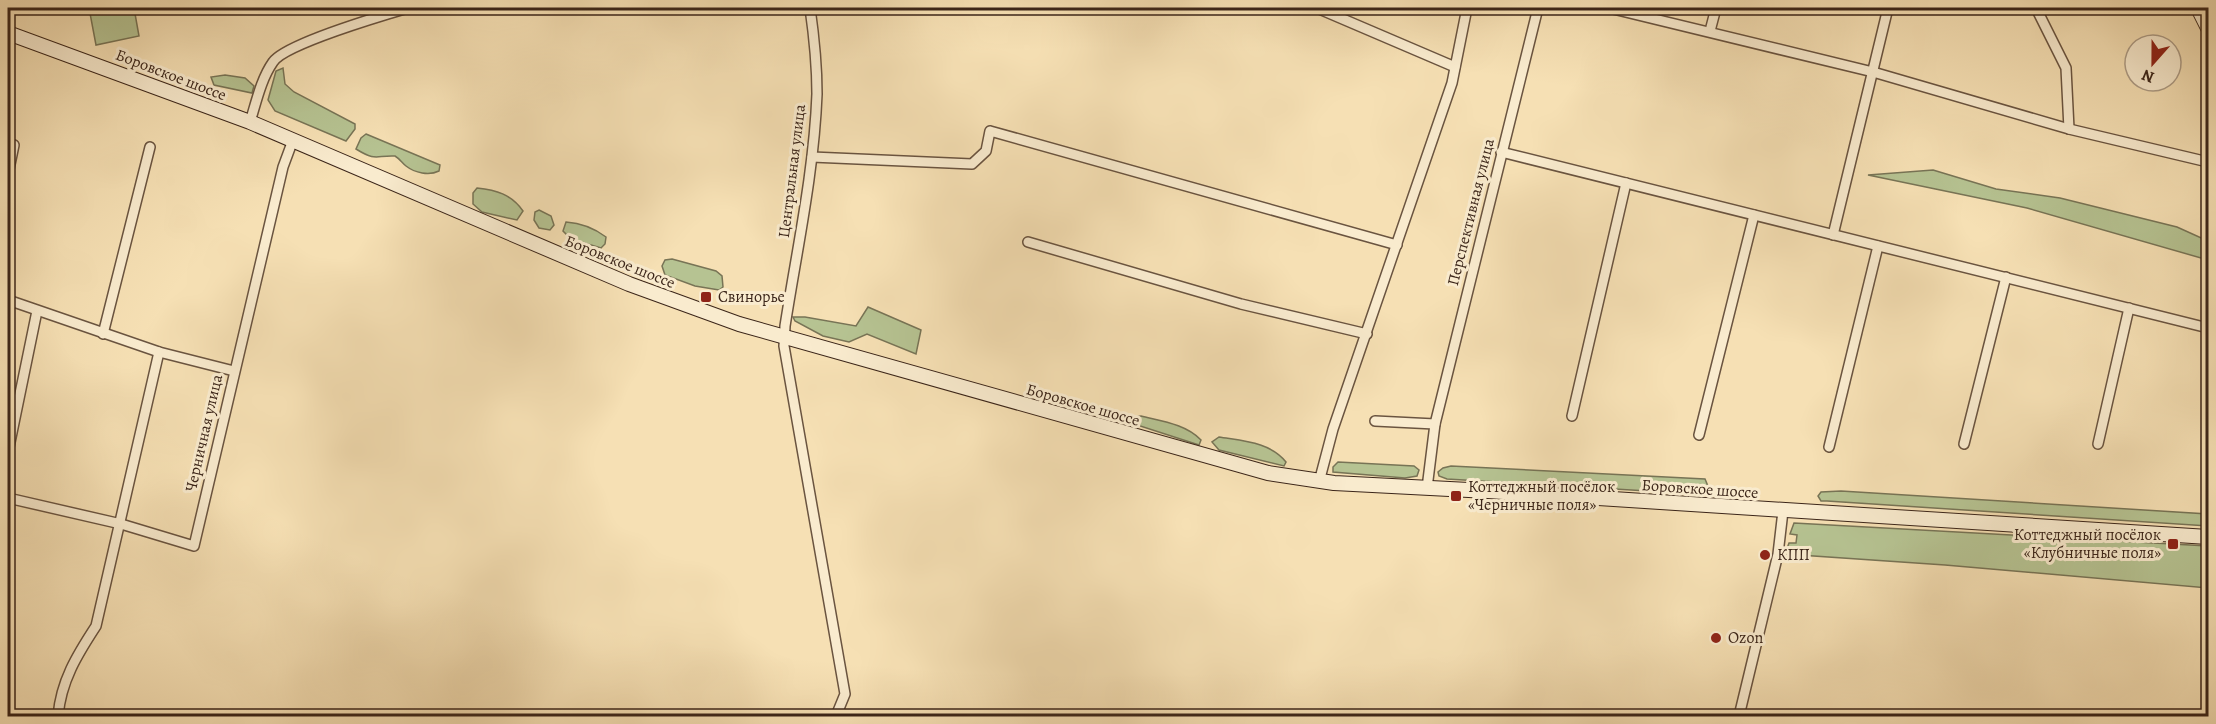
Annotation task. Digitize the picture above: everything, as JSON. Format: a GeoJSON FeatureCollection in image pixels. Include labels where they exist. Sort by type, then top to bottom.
{"type":"FeatureCollection","features":[{"type":"Feature","properties":{"kind":"main road"},"geometry":{"type":"LineString","coordinates":[[2198,8],[2208,28]]}},
{"type":"Feature","properties":{"kind":"main road","name":"Боровское шоссе"},"geometry":{"type":"LineString","coordinates":[[8,33],[250,122],[629,284],[739,324],[1268,473],[1318,482],[2208,537]]}},
{"type":"Feature","properties":{"kind":"street"},"geometry":{"type":"LineString","coordinates":[[250,122],[269,70],[279,55],[352,24],[408,8]]}},
{"type":"Feature","properties":{"kind":"street","name":"Центральная улица"},"geometry":{"type":"LineString","coordinates":[[810,8],[817,71],[812,157],[784,326],[784,346],[845,694],[837,717]]}},
{"type":"Feature","properties":{"kind":"street"},"geometry":{"type":"LineString","coordinates":[[1317,8],[1455,67]]}},
{"type":"Feature","properties":{"kind":"street"},"geometry":{"type":"LineString","coordinates":[[1318,482],[1333,429],[1452,83],[1467,8]]}},
{"type":"Feature","properties":{"kind":"street","name":"Перспективная улица"},"geometry":{"type":"LineString","coordinates":[[1427,488],[1435,424],[1538,8]]}},
{"type":"Feature","properties":{"kind":"street"},"geometry":{"type":"LineString","coordinates":[[1609,8],[1873,72],[2069,129],[2208,162]]}},
{"type":"Feature","properties":{"kind":"street"},"geometry":{"type":"LineString","coordinates":[[1710,31],[1716,8]]}},
{"type":"Feature","properties":{"kind":"street"},"geometry":{"type":"LineString","coordinates":[[1833,234],[1888,8]]}},
{"type":"Feature","properties":{"kind":"street"},"geometry":{"type":"LineString","coordinates":[[2036,8],[2066,68],[2069,129]]}},
{"type":"Feature","properties":{"kind":"street"},"geometry":{"type":"LineString","coordinates":[[812,157],[972,164],[986,151],[990,131],[1397,245]]}},
{"type":"Feature","properties":{"kind":"street","name":"Черничная улица"},"geometry":{"type":"LineString","coordinates":[[8,498],[121,524],[194,546],[283,167],[292,140]]}},
{"type":"Feature","properties":{"kind":"street"},"geometry":{"type":"LineString","coordinates":[[8,174],[14,145]]}},
{"type":"Feature","properties":{"kind":"street"},"geometry":{"type":"LineString","coordinates":[[103,334],[150,147]]}},
{"type":"Feature","properties":{"kind":"street"},"geometry":{"type":"LineString","coordinates":[[1502,152],[2208,328]]}},
{"type":"Feature","properties":{"kind":"street"},"geometry":{"type":"LineString","coordinates":[[1572,416],[1626,183]]}},
{"type":"Feature","properties":{"kind":"street"},"geometry":{"type":"LineString","coordinates":[[1699,435],[1754,215]]}},
{"type":"Feature","properties":{"kind":"street"},"geometry":{"type":"LineString","coordinates":[[1028,242],[1241,304],[1367,334]]}},
{"type":"Feature","properties":{"kind":"street"},"geometry":{"type":"LineString","coordinates":[[1829,447],[1878,246]]}},
{"type":"Feature","properties":{"kind":"street"},"geometry":{"type":"LineString","coordinates":[[1964,444],[2006,277]]}},
{"type":"Feature","properties":{"kind":"street"},"geometry":{"type":"LineString","coordinates":[[8,300],[159,352],[234,371]]}},
{"type":"Feature","properties":{"kind":"street"},"geometry":{"type":"LineString","coordinates":[[2098,444],[2129,308]]}},
{"type":"Feature","properties":{"kind":"street"},"geometry":{"type":"LineString","coordinates":[[8,452],[37,311]]}},
{"type":"Feature","properties":{"kind":"street"},"geometry":{"type":"LineString","coordinates":[[58,717],[67,676],[76,656],[96,626],[159,352]]}},
{"type":"Feature","properties":{"kind":"street"},"geometry":{"type":"LineString","coordinates":[[1375,422],[1435,424]]}},
{"type":"Feature","properties":{"kind":"street"},"geometry":{"type":"LineString","coordinates":[[1738,717],[1778,554],[1784,511]]}},
{"type":"Feature","properties":{"kind":"green space"},"geometry":{"type":"Polygon","coordinates":[[[89,8],[134,8],[139,36],[96,45],[89,8]]]}},
{"type":"Feature","properties":{"kind":"green space"},"geometry":{"type":"Polygon","coordinates":[[[283,68],[285,84],[294,92],[355,124],[355,129],[346,141],[275,111],[268,100],[276,71],[283,68]]]}},
{"type":"Feature","properties":{"kind":"green space"},"geometry":{"type":"Polygon","coordinates":[[[225,75],[245,78],[254,86],[252,93],[214,85],[211,77],[225,75]]]}},
{"type":"Feature","properties":{"kind":"green space"},"geometry":{"type":"Polygon","coordinates":[[[366,134],[440,165],[439,171],[418,172],[406,166],[395,156],[373,157],[363,153],[356,149],[361,138],[366,134]]]}},
{"type":"Feature","properties":{"kind":"green space"},"geometry":{"type":"Polygon","coordinates":[[[1933,170],[1996,189],[2060,198],[2177,227],[2208,241],[2208,260],[2027,208],[1868,175],[1933,170]]]}},
{"type":"Feature","properties":{"kind":"green space"},"geometry":{"type":"Polygon","coordinates":[[[477,188],[503,194],[523,211],[517,220],[482,212],[473,204],[473,193],[477,188]]]}},
{"type":"Feature","properties":{"kind":"green space"},"geometry":{"type":"Polygon","coordinates":[[[539,210],[551,216],[554,225],[550,230],[539,228],[534,220],[535,212],[539,210]]]}},
{"type":"Feature","properties":{"kind":"green space"},"geometry":{"type":"Polygon","coordinates":[[[566,222],[597,231],[606,237],[605,244],[601,248],[571,239],[563,231],[566,222]]]}},
{"type":"Feature","properties":{"kind":"green space"},"geometry":{"type":"Polygon","coordinates":[[[672,259],[716,271],[722,276],[723,287],[719,290],[695,286],[665,275],[662,266],[665,260],[672,259]]]}},
{"type":"Feature","properties":{"kind":"green space"},"geometry":{"type":"Polygon","coordinates":[[[868,307],[921,330],[916,354],[867,334],[849,342],[823,336],[795,321],[793,317],[856,326],[868,307]]]}},
{"type":"Feature","properties":{"kind":"green space"},"geometry":{"type":"Polygon","coordinates":[[[1141,416],[1188,430],[1201,440],[1199,445],[1134,424],[1134,417],[1141,416]]]}},
{"type":"Feature","properties":{"kind":"green space"},"geometry":{"type":"Polygon","coordinates":[[[1219,437],[1264,446],[1280,455],[1286,462],[1284,466],[1219,450],[1212,442],[1219,437]]]}},
{"type":"Feature","properties":{"kind":"green space"},"geometry":{"type":"Polygon","coordinates":[[[1338,462],[1414,466],[1419,470],[1417,476],[1405,478],[1333,472],[1333,467],[1338,462]]]}},
{"type":"Feature","properties":{"kind":"green space"},"geometry":{"type":"Polygon","coordinates":[[[1451,466],[1705,479],[1710,491],[1697,494],[1447,479],[1439,476],[1438,472],[1451,466]]]}},
{"type":"Feature","properties":{"kind":"green space"},"geometry":{"type":"Polygon","coordinates":[[[1841,491],[2208,514],[2208,526],[1821,501],[1818,496],[1821,492],[1841,491]]]}},
{"type":"Feature","properties":{"kind":"green space"},"geometry":{"type":"Polygon","coordinates":[[[1794,523],[2208,546],[2208,588],[1945,565],[1785,554],[1789,543],[1796,543],[1797,535],[1790,534],[1794,523]]]}},
{"type":"Feature","properties":{"kind":"place","name":"Свинорье"},"geometry":{"type":"Point","coordinates":[706,297]}},
{"type":"Feature","properties":{"kind":"place","name":"Коттеджный посёлок «Черничные поля»"},"geometry":{"type":"Point","coordinates":[1456,496]}},
{"type":"Feature","properties":{"kind":"place","name":"Коттеджный посёлок «Клубничные поля»"},"geometry":{"type":"Point","coordinates":[2173,544]}},
{"type":"Feature","properties":{"kind":"place","name":"КПП"},"geometry":{"type":"Point","coordinates":[1765,555]}},
{"type":"Feature","properties":{"kind":"place","name":"Ozon"},"geometry":{"type":"Point","coordinates":[1716,638]}}]}
